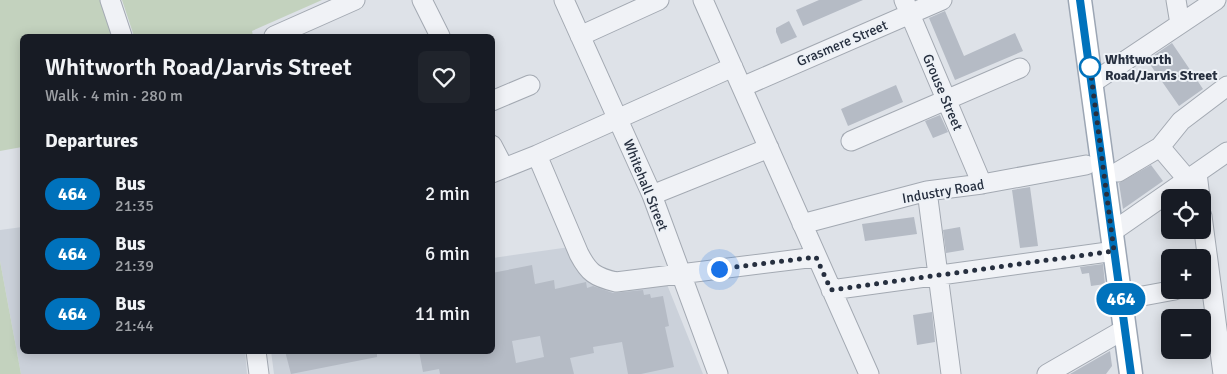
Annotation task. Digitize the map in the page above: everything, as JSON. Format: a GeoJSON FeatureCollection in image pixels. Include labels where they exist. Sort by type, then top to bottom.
{"type":"FeatureCollection","features":[{"type":"Feature","properties":{"kind":"main road"},"geometry":{"type":"LineString","coordinates":[[1080,0],[1131,374]]}},
{"type":"Feature","properties":{"kind":"street"},"geometry":{"type":"LineString","coordinates":[[110,0],[121,34]]}},
{"type":"Feature","properties":{"kind":"street"},"geometry":{"type":"LineString","coordinates":[[284,34],[314,28],[354,0]]}},
{"type":"Feature","properties":{"kind":"street"},"geometry":{"type":"LineString","coordinates":[[422,0],[439,34]]}},
{"type":"Feature","properties":{"kind":"street","name":"Whitehall Street"},"geometry":{"type":"LineString","coordinates":[[564,0],[652,195],[718,374]]}},
{"type":"Feature","properties":{"kind":"street"},"geometry":{"type":"LineString","coordinates":[[580,36],[659,0]]}},
{"type":"Feature","properties":{"kind":"street"},"geometry":{"type":"LineString","coordinates":[[704,0],[869,374]]}},
{"type":"Feature","properties":{"kind":"street","name":"Grasmere Street"},"geometry":{"type":"LineString","coordinates":[[742,87],[907,7],[942,0]]}},
{"type":"Feature","properties":{"kind":"street"},"geometry":{"type":"LineString","coordinates":[[1176,0],[1180,24]]}},
{"type":"Feature","properties":{"kind":"street"},"geometry":{"type":"LineString","coordinates":[[1092,83],[1216,0]]}},
{"type":"Feature","properties":{"kind":"street","name":"Grouse Street"},"geometry":{"type":"LineString","coordinates":[[907,7],[982,184]]}},
{"type":"Feature","properties":{"kind":"street"},"geometry":{"type":"LineString","coordinates":[[495,158],[498,171],[733,67]]}},
{"type":"Feature","properties":{"kind":"street"},"geometry":{"type":"LineString","coordinates":[[851,141],[1020,68]]}},
{"type":"Feature","properties":{"kind":"street"},"geometry":{"type":"LineString","coordinates":[[495,100],[530,85]]}},
{"type":"Feature","properties":{"kind":"street"},"geometry":{"type":"LineString","coordinates":[[1118,172],[1160,147],[1180,121],[1227,86]]}},
{"type":"Feature","properties":{"kind":"street"},"geometry":{"type":"LineString","coordinates":[[1160,147],[1193,176],[1197,189]]}},
{"type":"Feature","properties":{"kind":"street"},"geometry":{"type":"LineString","coordinates":[[652,195],[769,148]]}},
{"type":"Feature","properties":{"kind":"street"},"geometry":{"type":"LineString","coordinates":[[831,290],[938,275],[1113,242],[1193,176],[1227,152]]}},
{"type":"Feature","properties":{"kind":"street"},"geometry":{"type":"LineString","coordinates":[[537,155],[583,262],[599,278],[616,282],[816,257]]}},
{"type":"Feature","properties":{"kind":"street","name":"Industry Road"},"geometry":{"type":"LineString","coordinates":[[802,224],[927,191],[982,184],[1086,164]]}},
{"type":"Feature","properties":{"kind":"street"},"geometry":{"type":"LineString","coordinates":[[927,191],[951,374]]}},
{"type":"Feature","properties":{"kind":"street"},"geometry":{"type":"LineString","coordinates":[[1206,239],[1213,283],[1223,374]]}},
{"type":"Feature","properties":{"kind":"street"},"geometry":{"type":"LineString","coordinates":[[1121,300],[1161,293]]}},
{"type":"Feature","properties":{"kind":"street"},"geometry":{"type":"LineString","coordinates":[[1047,374],[1125,329]]}},
{"type":"Feature","properties":{"kind":"street"},"geometry":{"type":"LineString","coordinates":[[256,354],[259,374]]}},
{"type":"Feature","properties":{"kind":"shaded area"},"geometry":{"type":"Polygon","coordinates":[[[20,227],[20,354],[245,354],[247,374],[21,374],[0,261],[0,230],[20,227]]]}},
{"type":"Feature","properties":{"kind":"shaded area"},"geometry":{"type":"Polygon","coordinates":[[[570,247],[594,278],[662,272],[703,374],[274,374],[271,354],[495,354],[495,258],[570,247]]]}},
{"type":"Feature","properties":{"kind":"green space"},"geometry":{"type":"Polygon","coordinates":[[[0,0],[102,0],[115,34],[20,34],[20,147],[0,151],[0,0]]]}},
{"type":"Feature","properties":{"kind":"green space"},"geometry":{"type":"Polygon","coordinates":[[[122,0],[322,0],[252,31],[253,34],[133,34],[122,0]]]}},
{"type":"Feature","properties":{"kind":"green space"},"geometry":{"type":"Polygon","coordinates":[[[0,261],[21,374],[0,374],[0,261]]]}},
{"type":"Feature","properties":{"kind":"building"},"geometry":{"type":"Polygon","coordinates":[[[819,0],[863,0],[803,26],[796,10],[819,0]]]}},
{"type":"Feature","properties":{"kind":"building"},"geometry":{"type":"Polygon","coordinates":[[[945,11],[964,56],[1015,33],[1023,51],[955,80],[929,18],[945,11]]]}},
{"type":"Feature","properties":{"kind":"building"},"geometry":{"type":"Polygon","coordinates":[[[789,21],[797,37],[781,44],[776,28],[789,21]]]}},
{"type":"Feature","properties":{"kind":"building"},"geometry":{"type":"Polygon","coordinates":[[[1172,43],[1203,89],[1179,106],[1147,60],[1172,43]]]}},
{"type":"Feature","properties":{"kind":"building"},"geometry":{"type":"Polygon","coordinates":[[[896,85],[903,102],[848,126],[841,109],[896,85]]]}},
{"type":"Feature","properties":{"kind":"building"},"geometry":{"type":"Polygon","coordinates":[[[940,115],[948,132],[933,138],[925,121],[940,115]]]}},
{"type":"Feature","properties":{"kind":"building"},"geometry":{"type":"Polygon","coordinates":[[[1151,165],[1163,181],[1123,209],[1119,183],[1151,165]]]}},
{"type":"Feature","properties":{"kind":"building"},"geometry":{"type":"Polygon","coordinates":[[[1030,187],[1038,246],[1020,248],[1012,190],[1030,187]]]}},
{"type":"Feature","properties":{"kind":"building"},"geometry":{"type":"Polygon","coordinates":[[[914,217],[917,234],[865,241],[862,224],[914,217]]]}},
{"type":"Feature","properties":{"kind":"building"},"geometry":{"type":"Polygon","coordinates":[[[960,227],[964,250],[946,253],[943,230],[960,227]]]}},
{"type":"Feature","properties":{"kind":"building"},"geometry":{"type":"Polygon","coordinates":[[[1103,264],[1105,284],[1091,286],[1089,273],[1082,274],[1080,267],[1103,264]]]}},
{"type":"Feature","properties":{"kind":"building"},"geometry":{"type":"Polygon","coordinates":[[[532,265],[535,284],[554,280],[555,289],[586,282],[587,288],[593,286],[613,293],[643,290],[644,295],[650,294],[651,298],[663,296],[669,326],[665,327],[674,367],[641,374],[628,374],[622,342],[593,347],[594,353],[570,358],[574,374],[440,374],[439,369],[423,372],[420,354],[495,354],[495,272],[532,265]],[[540,336],[512,341],[516,363],[544,357],[540,336]]]}},
{"type":"Feature","properties":{"kind":"building"},"geometry":{"type":"Polygon","coordinates":[[[932,312],[935,342],[917,345],[913,315],[932,312]]]}},
{"type":"Feature","properties":{"kind":"building"},"geometry":{"type":"Polygon","coordinates":[[[1110,351],[1112,366],[1106,374],[1070,374],[1110,351]]]}},
{"type":"Feature","properties":{"kind":"building"},"geometry":{"type":"Polygon","coordinates":[[[286,354],[377,354],[377,357],[291,374],[286,354]]]}},
{"type":"Feature","properties":{"kind":"bus line","name":"464"},"geometry":{"type":"LineString","coordinates":[[1080,0],[1131,374]]}},
{"type":"Feature","properties":{"kind":"place","name":"Whitworth Road/Jarvis Street"},"geometry":{"type":"Point","coordinates":[1090,67]}},
{"type":"Feature","properties":{"kind":"route"},"geometry":{"type":"LineString","coordinates":[[719,269],[816,257],[831,290],[1114,251],[1090,67]]}}]}
